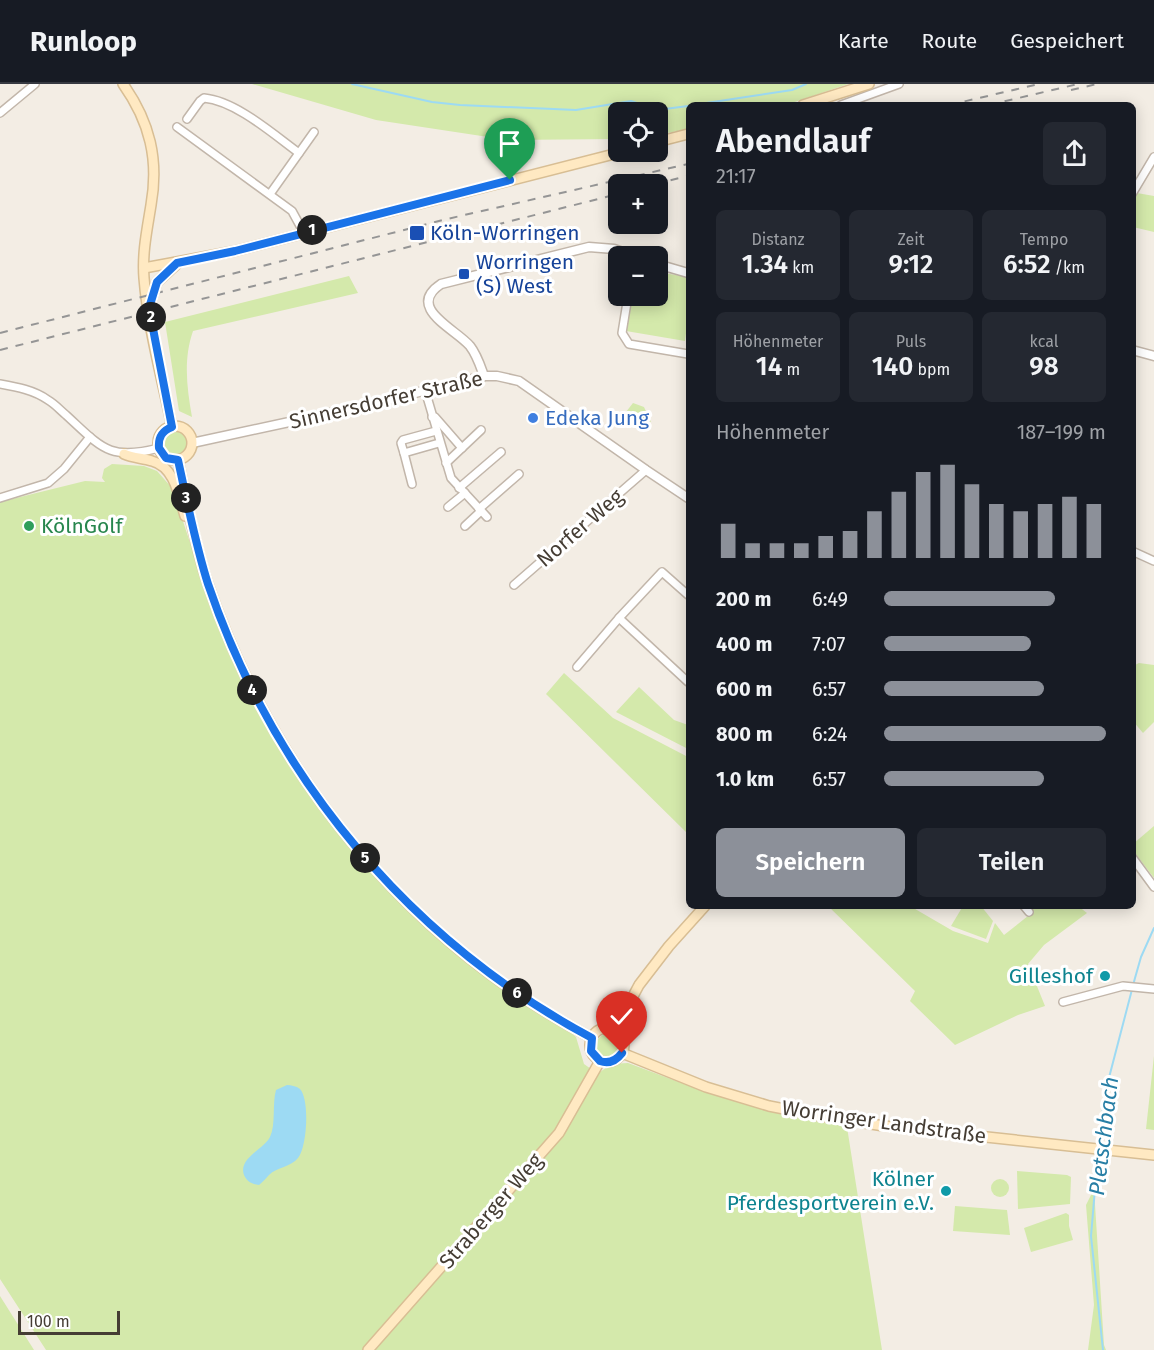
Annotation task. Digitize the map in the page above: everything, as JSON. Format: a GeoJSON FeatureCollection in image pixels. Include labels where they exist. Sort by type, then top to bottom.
{"type":"FeatureCollection","features":[{"type":"Feature","properties":{"kind":"main road"},"geometry":{"type":"LineString","coordinates":[[123,84],[140,110],[154,156],[155,174],[145,239],[144,268],[152,327],[172,427]]}},
{"type":"Feature","properties":{"kind":"main road"},"geometry":{"type":"LineString","coordinates":[[812,102],[869,84]]}},
{"type":"Feature","properties":{"kind":"main road"},"geometry":{"type":"LineString","coordinates":[[668,139],[686,135]]}},
{"type":"Feature","properties":{"kind":"main road"},"geometry":{"type":"LineString","coordinates":[[144,268],[235,251],[608,156]]}},
{"type":"Feature","properties":{"kind":"main road"},"geometry":{"type":"LineString","coordinates":[[149,308],[157,282],[177,263]]}},
{"type":"Feature","properties":{"kind":"main road"},"geometry":{"type":"LineString","coordinates":[[172,427],[183,429],[191,437],[192,443],[188,454],[178,460],[166,458],[159,448],[160,437],[172,427]]}},
{"type":"Feature","properties":{"kind":"main road"},"geometry":{"type":"LineString","coordinates":[[124,454],[159,463],[166,469],[193,531]]}},
{"type":"Feature","properties":{"kind":"main road"},"geometry":{"type":"LineString","coordinates":[[178,460],[193,531],[208,583],[249,684],[282,744],[340,828],[401,898],[446,939],[524,997],[592,1038]]}},
{"type":"Feature","properties":{"kind":"main road"},"geometry":{"type":"LineString","coordinates":[[615,1030],[639,985],[669,946],[702,909]]}},
{"type":"Feature","properties":{"kind":"main road"},"geometry":{"type":"LineString","coordinates":[[604,1029],[615,1030],[624,1043],[622,1053],[615,1061],[600,1061],[591,1051],[592,1038],[595,1033],[604,1029]]}},
{"type":"Feature","properties":{"kind":"main road","name":"Worringer Landstraße"},"geometry":{"type":"LineString","coordinates":[[622,1053],[706,1087],[769,1106],[820,1116],[884,1126],[1154,1155]]}},
{"type":"Feature","properties":{"kind":"main road","name":"Straberger Weg"},"geometry":{"type":"LineString","coordinates":[[368,1350],[559,1133],[600,1061]]}},
{"type":"Feature","properties":{"kind":"street"},"geometry":{"type":"LineString","coordinates":[[0,113],[35,84]]}},
{"type":"Feature","properties":{"kind":"street"},"geometry":{"type":"LineString","coordinates":[[849,102],[899,84]]}},
{"type":"Feature","properties":{"kind":"street"},"geometry":{"type":"LineString","coordinates":[[187,119],[204,98],[215,100],[240,111],[299,153]]}},
{"type":"Feature","properties":{"kind":"street"},"geometry":{"type":"LineString","coordinates":[[177,127],[291,211],[304,232]]}},
{"type":"Feature","properties":{"kind":"street"},"geometry":{"type":"LineString","coordinates":[[270,194],[314,132]]}},
{"type":"Feature","properties":{"kind":"street"},"geometry":{"type":"LineString","coordinates":[[1136,187],[1154,157]]}},
{"type":"Feature","properties":{"kind":"street"},"geometry":{"type":"LineString","coordinates":[[484,375],[475,353],[468,344],[433,314],[429,302],[437,287],[441,284],[589,247],[608,249]]}},
{"type":"Feature","properties":{"kind":"street"},"geometry":{"type":"LineString","coordinates":[[668,267],[686,272]]}},
{"type":"Feature","properties":{"kind":"street"},"geometry":{"type":"LineString","coordinates":[[626,306],[622,333],[629,344],[686,354]]}},
{"type":"Feature","properties":{"kind":"street"},"geometry":{"type":"LineString","coordinates":[[1136,351],[1154,356]]}},
{"type":"Feature","properties":{"kind":"street","name":"Sinnersdorfer Straße"},"geometry":{"type":"LineString","coordinates":[[192,443],[354,408],[484,375],[519,381],[686,497]]}},
{"type":"Feature","properties":{"kind":"street"},"geometry":{"type":"LineString","coordinates":[[0,384],[21,388],[48,400],[90,437],[112,452],[124,454],[159,448]]}},
{"type":"Feature","properties":{"kind":"street"},"geometry":{"type":"LineString","coordinates":[[425,390],[451,478],[482,512]]}},
{"type":"Feature","properties":{"kind":"street"},"geometry":{"type":"LineString","coordinates":[[432,417],[435,417],[462,448]]}},
{"type":"Feature","properties":{"kind":"street"},"geometry":{"type":"LineString","coordinates":[[412,484],[401,443],[403,440],[436,430]]}},
{"type":"Feature","properties":{"kind":"street"},"geometry":{"type":"LineString","coordinates":[[446,463],[481,430]]}},
{"type":"Feature","properties":{"kind":"street"},"geometry":{"type":"LineString","coordinates":[[0,498],[48,483],[56,478],[90,437]]}},
{"type":"Feature","properties":{"kind":"street"},"geometry":{"type":"LineString","coordinates":[[404,453],[440,443]]}},
{"type":"Feature","properties":{"kind":"street"},"geometry":{"type":"LineString","coordinates":[[448,507],[501,452]]}},
{"type":"Feature","properties":{"kind":"street","name":"Norfer Weg"},"geometry":{"type":"LineString","coordinates":[[514,585],[646,470]]}},
{"type":"Feature","properties":{"kind":"street"},"geometry":{"type":"LineString","coordinates":[[465,526],[519,474]]}},
{"type":"Feature","properties":{"kind":"street"},"geometry":{"type":"LineString","coordinates":[[1136,553],[1154,561]]}},
{"type":"Feature","properties":{"kind":"street"},"geometry":{"type":"LineString","coordinates":[[578,667],[662,572],[686,593]]}},
{"type":"Feature","properties":{"kind":"street"},"geometry":{"type":"LineString","coordinates":[[619,618],[686,680]]}},
{"type":"Feature","properties":{"kind":"street"},"geometry":{"type":"LineString","coordinates":[[1136,862],[1154,887]]}},
{"type":"Feature","properties":{"kind":"street"},"geometry":{"type":"LineString","coordinates":[[1063,1002],[1129,986],[1154,989]]}},
{"type":"Feature","properties":{"kind":"green space"},"geometry":{"type":"Polygon","coordinates":[[[252,84],[848,84],[795,102],[686,102],[686,129],[668,133],[668,102],[608,102],[608,139],[508,140],[376,120],[252,84]]]}},
{"type":"Feature","properties":{"kind":"green space"},"geometry":{"type":"Polygon","coordinates":[[[1137,193],[1154,196],[1154,232],[1136,228],[1137,193]]]}},
{"type":"Feature","properties":{"kind":"green space"},"geometry":{"type":"Polygon","coordinates":[[[668,274],[686,277],[685,341],[626,331],[630,306],[668,306],[668,274]]]}},
{"type":"Feature","properties":{"kind":"green space"},"geometry":{"type":"Polygon","coordinates":[[[349,276],[358,293],[193,331],[187,363],[187,385],[192,417],[179,411],[165,322],[349,276]]]}},
{"type":"Feature","properties":{"kind":"green space"},"geometry":{"type":"Polygon","coordinates":[[[633,403],[644,407],[651,422],[622,417],[633,403]]]}},
{"type":"Feature","properties":{"kind":"green space"},"geometry":{"type":"Polygon","coordinates":[[[175,431],[184,435],[188,444],[184,453],[175,457],[166,453],[162,444],[166,435],[175,431]]]}},
{"type":"Feature","properties":{"kind":"green space"},"geometry":{"type":"Polygon","coordinates":[[[112,464],[144,466],[157,471],[172,488],[213,612],[249,693],[276,744],[316,804],[382,884],[426,926],[496,983],[568,1030],[576,1037],[584,1064],[598,1074],[612,1066],[628,1063],[692,1087],[763,1109],[847,1127],[882,1350],[46,1350],[0,1279],[0,502],[85,481],[105,482],[102,478],[104,469],[112,464]]]}},
{"type":"Feature","properties":{"kind":"green space"},"geometry":{"type":"Polygon","coordinates":[[[1136,664],[1154,665],[1154,722],[1143,733],[1136,725],[1136,664]]]}},
{"type":"Feature","properties":{"kind":"green space"},"geometry":{"type":"Polygon","coordinates":[[[564,673],[613,718],[686,756],[686,832],[546,694],[564,673]]]}},
{"type":"Feature","properties":{"kind":"green space"},"geometry":{"type":"Polygon","coordinates":[[[639,687],[674,720],[686,724],[686,748],[616,712],[639,687]]]}},
{"type":"Feature","properties":{"kind":"green space"},"geometry":{"type":"Polygon","coordinates":[[[1154,826],[1154,878],[1136,854],[1136,841],[1154,826]]]}},
{"type":"Feature","properties":{"kind":"green space"},"geometry":{"type":"Polygon","coordinates":[[[831,909],[915,909],[953,931],[988,943],[995,923],[1004,935],[1033,912],[1031,909],[1082,909],[1087,913],[1044,945],[1028,964],[1045,1006],[1018,1015],[955,1045],[910,1001],[915,991],[831,909]]]}},
{"type":"Feature","properties":{"kind":"green space"},"geometry":{"type":"Polygon","coordinates":[[[961,909],[983,909],[993,921],[986,939],[951,926],[961,909]]]}},
{"type":"Feature","properties":{"kind":"green space"},"geometry":{"type":"Polygon","coordinates":[[[608,1034],[617,1037],[620,1046],[617,1055],[608,1058],[599,1055],[596,1046],[599,1037],[608,1034]]]}},
{"type":"Feature","properties":{"kind":"green space"},"geometry":{"type":"Polygon","coordinates":[[[1154,1056],[1154,1130],[1146,1129],[1154,1056]]]}},
{"type":"Feature","properties":{"kind":"green space"},"geometry":{"type":"Polygon","coordinates":[[[1017,1171],[1071,1177],[1070,1204],[1018,1209],[1017,1171]]]}},
{"type":"Feature","properties":{"kind":"green space"},"geometry":{"type":"Polygon","coordinates":[[[1000,1179],[1008,1184],[1009,1188],[1004,1196],[1000,1197],[992,1192],[991,1188],[996,1180],[1000,1179]]]}},
{"type":"Feature","properties":{"kind":"green space"},"geometry":{"type":"Polygon","coordinates":[[[1094,1189],[1106,1350],[1088,1350],[1094,1305],[1086,1205],[1094,1189]]]}},
{"type":"Feature","properties":{"kind":"green space"},"geometry":{"type":"Polygon","coordinates":[[[955,1206],[1007,1210],[1010,1235],[953,1231],[955,1206]]]}},
{"type":"Feature","properties":{"kind":"green space"},"geometry":{"type":"Polygon","coordinates":[[[1066,1213],[1069,1215],[1073,1240],[1031,1252],[1024,1228],[1066,1213]]]}},
{"type":"Feature","properties":{"kind":"green space"},"geometry":{"type":"Polygon","coordinates":[[[0,1296],[34,1350],[0,1350],[0,1296]]]}},
{"type":"Feature","properties":{"kind":"water"},"geometry":{"type":"Polygon","coordinates":[[[287,1085],[300,1089],[303,1095],[306,1113],[304,1144],[298,1158],[292,1163],[272,1172],[259,1185],[254,1184],[248,1181],[243,1169],[248,1159],[270,1137],[276,1090],[287,1085]]]}},
{"type":"Feature","properties":{"kind":"waterway","name":"Pletschbach"},"geometry":{"type":"LineString","coordinates":[[352,84],[432,102],[460,105],[576,110],[631,101],[657,110],[686,106]]}},
{"type":"Feature","properties":{"kind":"waterway","name":"Pletschbach"},"geometry":{"type":"LineString","coordinates":[[713,102],[792,90],[806,84]]}},
{"type":"Feature","properties":{"kind":"waterway","name":"Pletschbach"},"geometry":{"type":"LineString","coordinates":[[1098,1147],[1105,1093],[1141,957],[1154,928]]}},
{"type":"Feature","properties":{"kind":"waterway","name":"Pletschbach"},"geometry":{"type":"LineString","coordinates":[[1098,1153],[1091,1236],[1103,1350]]}},
{"type":"Feature","properties":{"kind":"railway"},"geometry":{"type":"LineString","coordinates":[[962,102],[1039,84]]}},
{"type":"Feature","properties":{"kind":"railway"},"geometry":{"type":"LineString","coordinates":[[1002,102],[1078,84]]}},
{"type":"Feature","properties":{"kind":"railway"},"geometry":{"type":"LineString","coordinates":[[1071,90],[1097,84]]}},
{"type":"Feature","properties":{"kind":"railway"},"geometry":{"type":"LineString","coordinates":[[0,333],[447,219],[686,164]]}},
{"type":"Feature","properties":{"kind":"railway"},"geometry":{"type":"LineString","coordinates":[[668,181],[686,176]]}},
{"type":"Feature","properties":{"kind":"railway"},"geometry":{"type":"LineString","coordinates":[[0,350],[608,197]]}},
{"type":"Feature","properties":{"kind":"place","name":"Köln-Worringen"},"geometry":{"type":"Point","coordinates":[417,233]}},
{"type":"Feature","properties":{"kind":"place","name":"Worringen (S) West"},"geometry":{"type":"Point","coordinates":[464,274]}},
{"type":"Feature","properties":{"kind":"place","name":"Edeka Jung"},"geometry":{"type":"Point","coordinates":[533,418]}},
{"type":"Feature","properties":{"kind":"place","name":"KölnGolf"},"geometry":{"type":"Point","coordinates":[29,526]}},
{"type":"Feature","properties":{"kind":"place","name":"Gilleshof"},"geometry":{"type":"Point","coordinates":[1105,976]}},
{"type":"Feature","properties":{"kind":"place","name":"Kölner Pferdesportverein e.V."},"geometry":{"type":"Point","coordinates":[946,1191]}},
{"type":"Feature","properties":{"kind":"route"},"geometry":{"type":"LineString","coordinates":[[510,180],[235,251],[177,263],[157,282],[149,308],[172,427],[163,432],[159,448],[166,458],[178,460],[193,531],[208,583],[225,630],[249,684],[282,744],[340,828],[401,898],[446,939],[502,983],[592,1038],[591,1051],[600,1061],[615,1061],[622,1053]]}}]}
